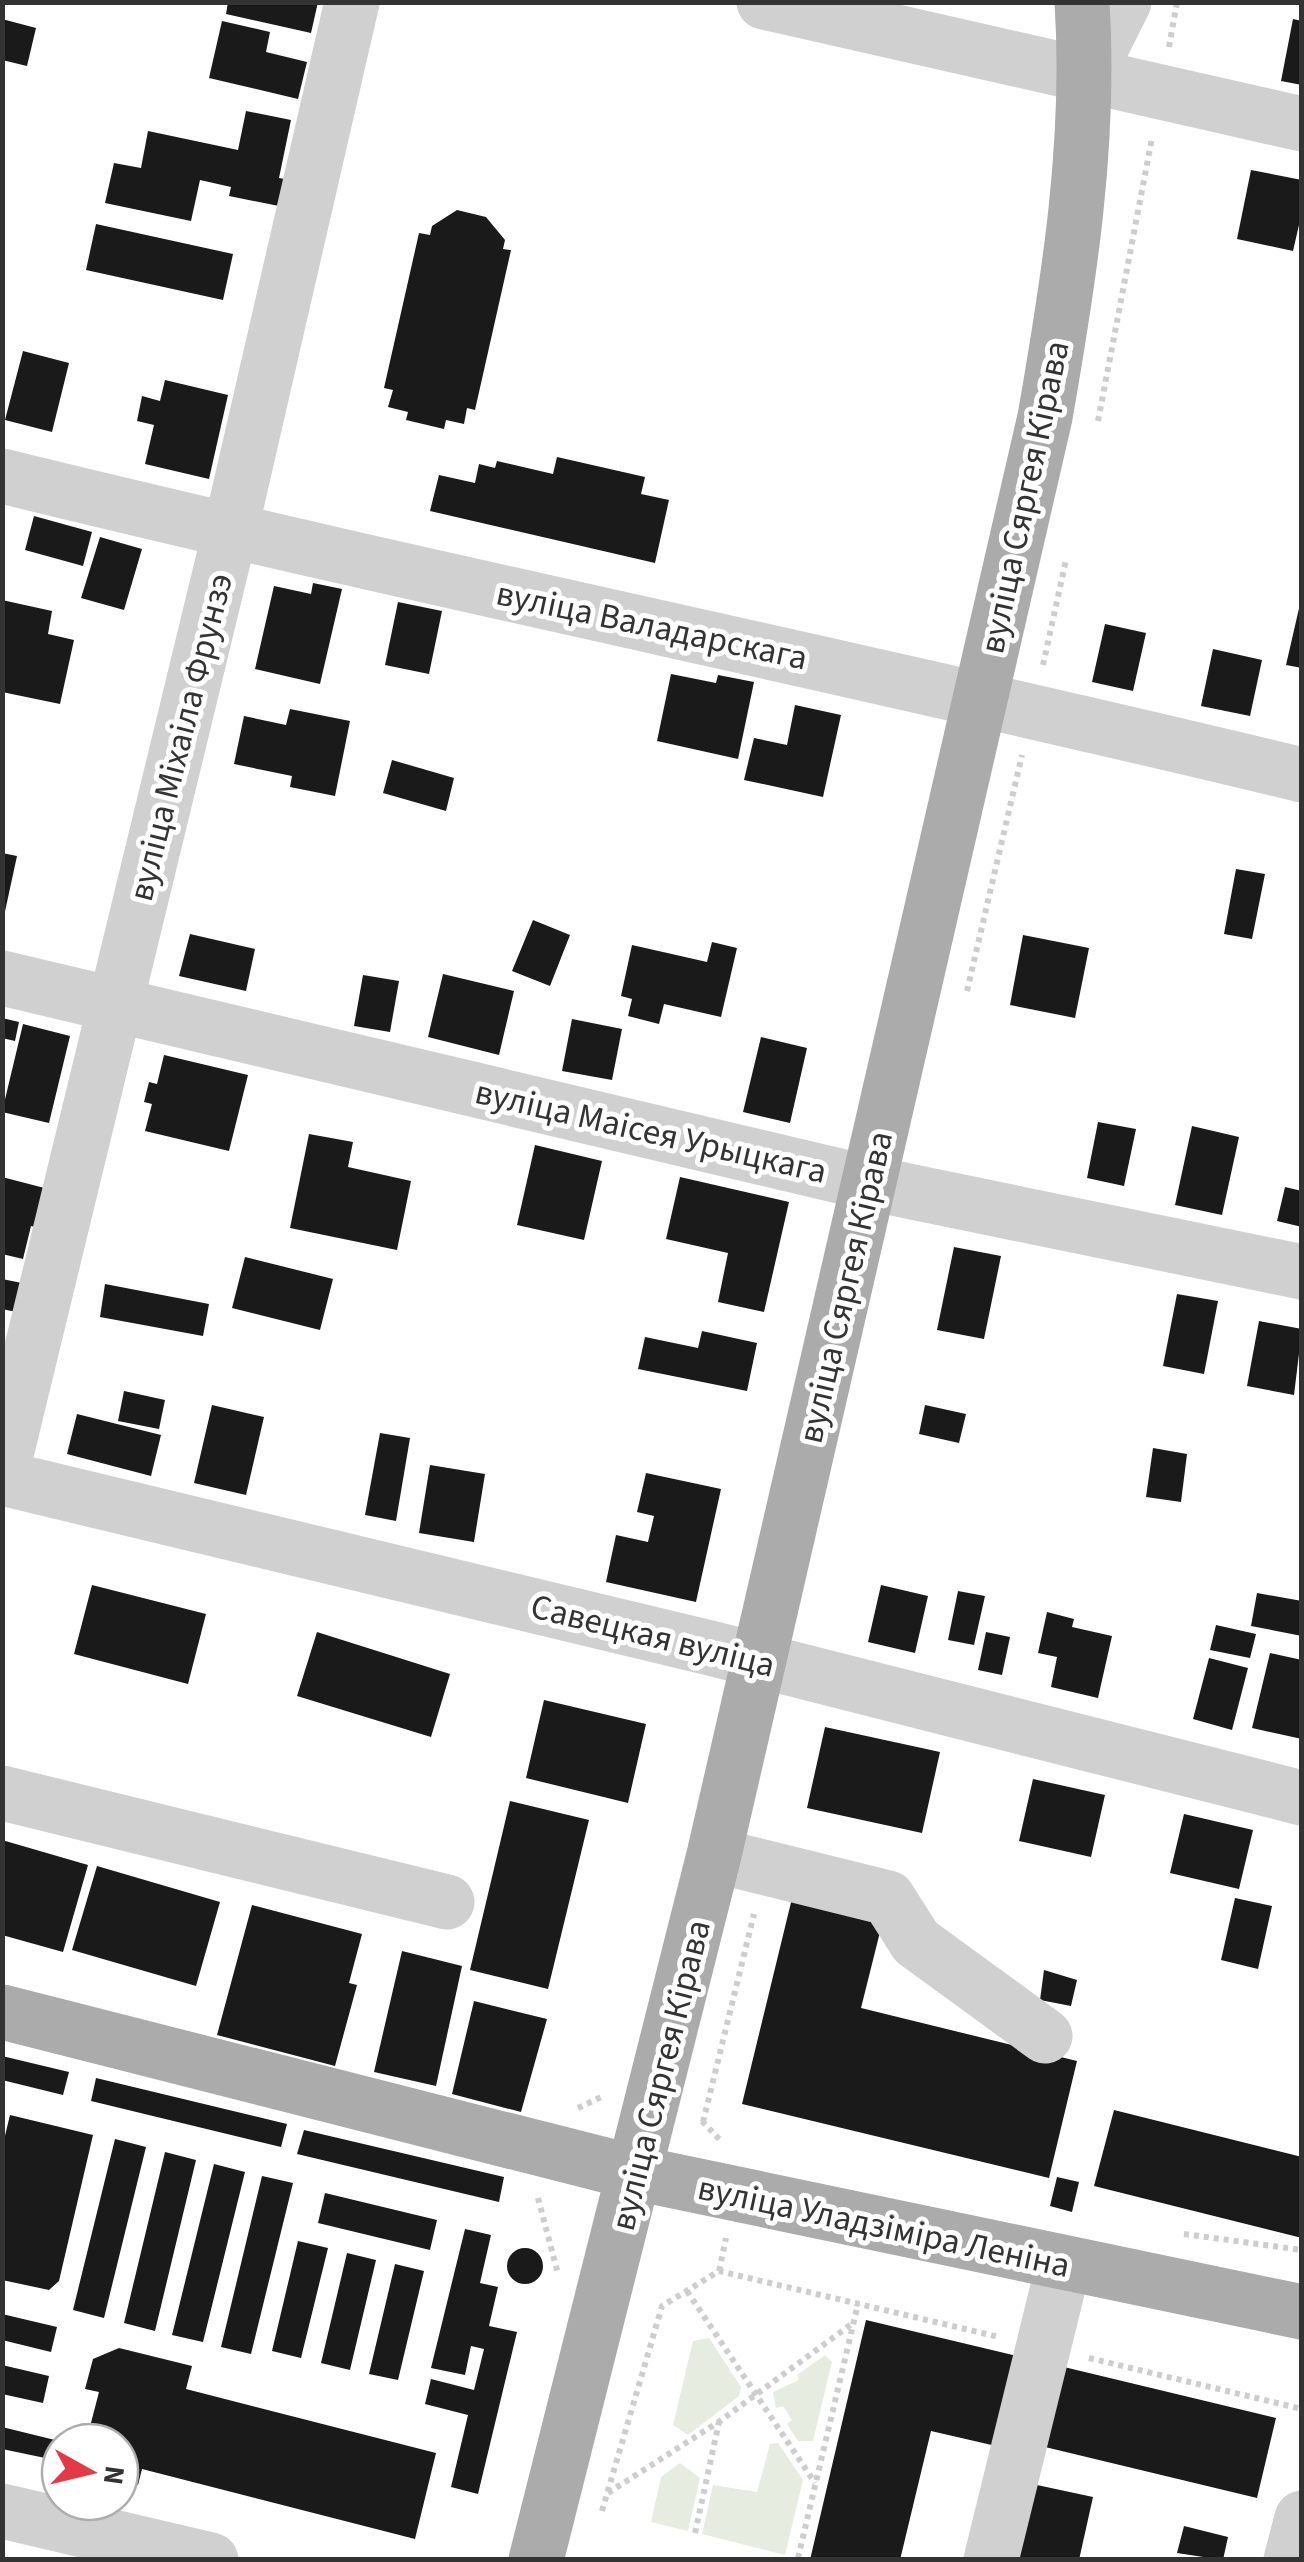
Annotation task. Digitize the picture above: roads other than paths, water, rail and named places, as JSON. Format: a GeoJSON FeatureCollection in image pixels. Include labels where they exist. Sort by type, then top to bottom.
{"type":"FeatureCollection","features":[{"type":"Feature","properties":{"kind":"main road","name":"вуліца Сяргея Кірава"},"geometry":{"type":"LineString","coordinates":[[536,2560],[714,1855],[1058,344],[1072,262],[1087,76],[1082,2]]}},
{"type":"Feature","properties":{"kind":"main road","name":"вуліца Уладзіміра Леніна"},"geometry":{"type":"LineString","coordinates":[[2,2012],[636,2173],[1302,2312]]}},
{"type":"Feature","properties":{"kind":"street","name":"вуліца Міхаіла Фрунзэ"},"geometry":{"type":"LineString","coordinates":[[2,1474],[230,532],[352,2]]}},
{"type":"Feature","properties":{"kind":"street"},"geometry":{"type":"LineString","coordinates":[[764,2],[1302,124]]}},
{"type":"Feature","properties":{"kind":"street"},"geometry":{"type":"LineString","coordinates":[[1087,76],[1124,2]]}},
{"type":"Feature","properties":{"kind":"street","name":"вуліца Валадарскага"},"geometry":{"type":"LineString","coordinates":[[2,476],[230,532],[980,697],[1302,775]]}},
{"type":"Feature","properties":{"kind":"street","name":"вуліца Маісея Урыцкага"},"geometry":{"type":"LineString","coordinates":[[2,978],[870,1183],[1302,1272]]}},
{"type":"Feature","properties":{"kind":"street","name":"Савецкая вуліца"},"geometry":{"type":"LineString","coordinates":[[2,1474],[1302,1798]]}},
{"type":"Feature","properties":{"kind":"street"},"geometry":{"type":"LineString","coordinates":[[2,1794],[447,1902]]}},
{"type":"Feature","properties":{"kind":"street"},"geometry":{"type":"LineString","coordinates":[[714,1855],[888,1898],[916,1942],[1045,2036]]}},
{"type":"Feature","properties":{"kind":"street"},"geometry":{"type":"LineString","coordinates":[[991,2560],[1064,2264]]}},
{"type":"Feature","properties":{"kind":"street"},"geometry":{"type":"LineString","coordinates":[[2,2511],[212,2560]]}},
{"type":"Feature","properties":{"kind":"street"},"geometry":{"type":"LineString","coordinates":[[1291,2560],[1302,2518]]}}]}
